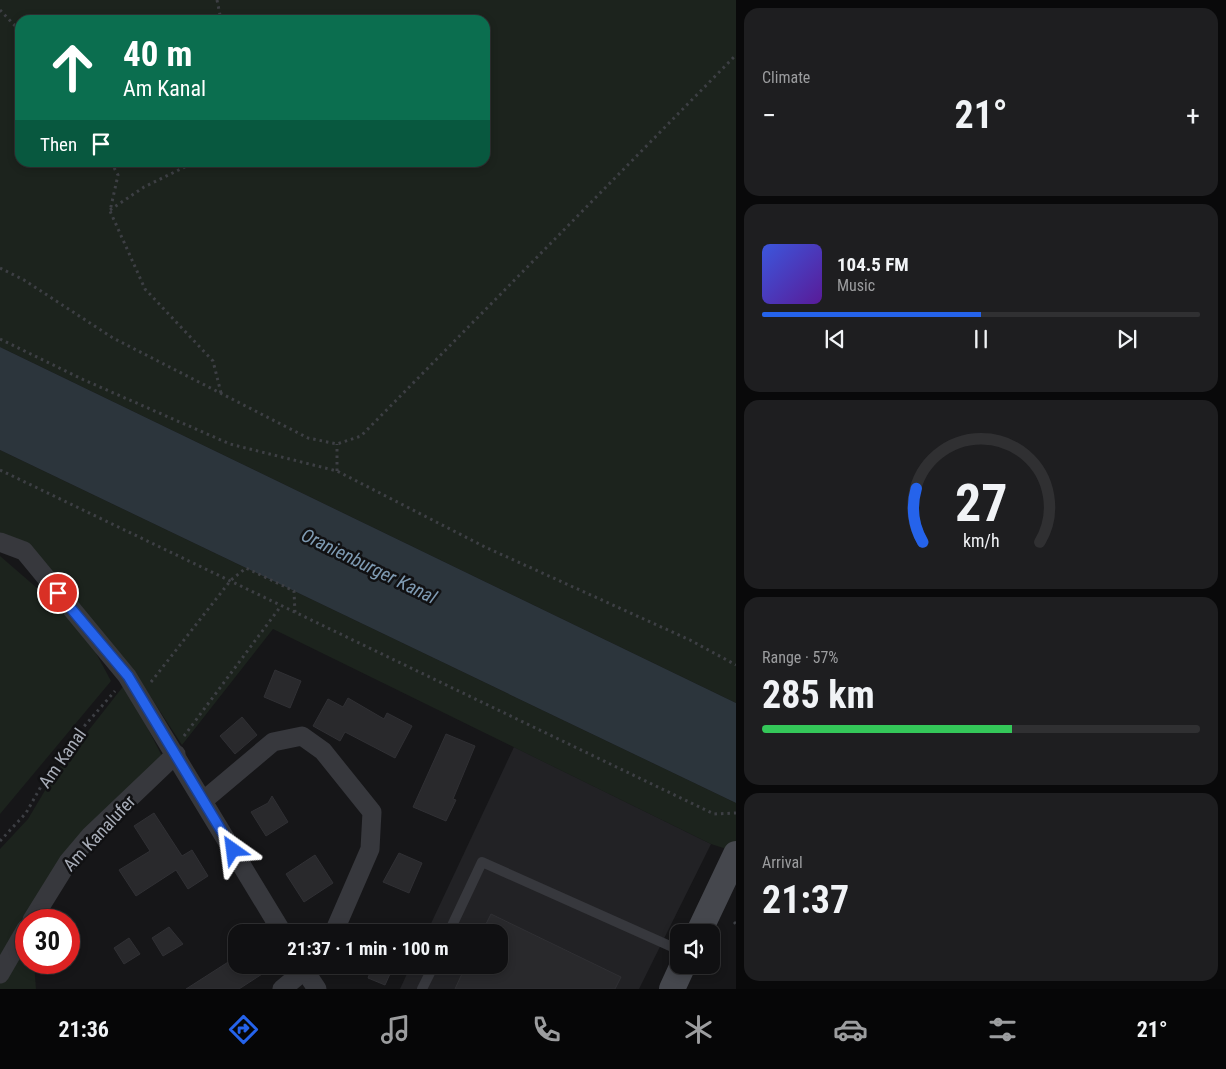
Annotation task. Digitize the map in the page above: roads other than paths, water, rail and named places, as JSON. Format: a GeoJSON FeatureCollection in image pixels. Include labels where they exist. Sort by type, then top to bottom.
{"type":"FeatureCollection","features":[{"type":"Feature","properties":{"kind":"street"},"geometry":{"type":"LineString","coordinates":[[0,542],[24,551],[128,676],[277,924]]}},
{"type":"Feature","properties":{"kind":"street"},"geometry":{"type":"LineString","coordinates":[[203,801],[274,742],[302,736],[323,751],[372,812],[370,850],[338,924]]}},
{"type":"Feature","properties":{"kind":"street","name":"Am Kanalufer"},"geometry":{"type":"LineString","coordinates":[[39,909],[68,862],[90,836],[175,752]]}},
{"type":"Feature","properties":{"kind":"street"},"geometry":{"type":"LineString","coordinates":[[703,924],[736,854]]}},
{"type":"Feature","properties":{"kind":"street"},"geometry":{"type":"LineString","coordinates":[[0,974],[15,948]]}},
{"type":"Feature","properties":{"kind":"street"},"geometry":{"type":"LineString","coordinates":[[282,989],[298,974]]}},
{"type":"Feature","properties":{"kind":"street"},"geometry":{"type":"LineString","coordinates":[[309,974],[317,989]]}},
{"type":"Feature","properties":{"kind":"street"},"geometry":{"type":"LineString","coordinates":[[672,989],[679,974]]}},
{"type":"Feature","properties":{"kind":"lane"},"geometry":{"type":"LineString","coordinates":[[453,924],[482,862],[670,946]]}},
{"type":"Feature","properties":{"kind":"lane"},"geometry":{"type":"LineString","coordinates":[[422,989],[430,974]]}},
{"type":"Feature","properties":{"kind":"water","name":"Oranienburger Kanal"},"geometry":{"type":"Polygon","coordinates":[[[0,347],[736,703],[736,803],[0,450],[0,347]]]}}]}
